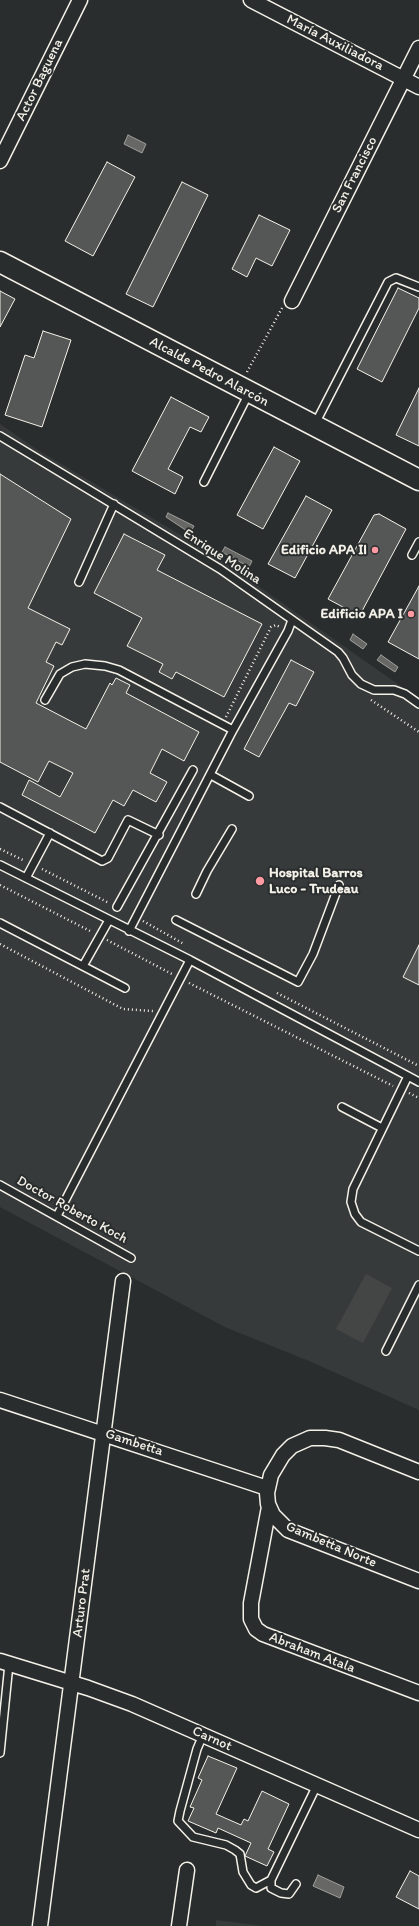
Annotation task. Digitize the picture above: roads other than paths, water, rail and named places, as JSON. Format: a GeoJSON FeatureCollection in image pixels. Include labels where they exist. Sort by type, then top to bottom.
{"type":"FeatureCollection","features":[{"type":"Feature","properties":{"kind":"street","name":"Actor Baguena"},"geometry":{"type":"LineString","coordinates":[[1,156],[80,0]]}},
{"type":"Feature","properties":{"kind":"street","name":"María Auxiliadora"},"geometry":{"type":"LineString","coordinates":[[251,0],[419,87]]}},
{"type":"Feature","properties":{"kind":"street","name":"San Francisco"},"geometry":{"type":"LineString","coordinates":[[292,301],[419,48]]}},
{"type":"Feature","properties":{"kind":"street","name":"Alcalde Pedro Alarcón"},"geometry":{"type":"LineString","coordinates":[[0,262],[419,480]]}},
{"type":"Feature","properties":{"kind":"street","name":"Arturo Prat"},"geometry":{"type":"LineString","coordinates":[[40,1926],[123,1281]]}},
{"type":"Feature","properties":{"kind":"street","name":"Gambetta"},"geometry":{"type":"LineString","coordinates":[[0,1400],[267,1488]]}},
{"type":"Feature","properties":{"kind":"street"},"geometry":{"type":"LineString","coordinates":[[267,1488],[277,1463],[287,1450],[300,1441],[315,1438],[339,1440],[419,1472]]}},
{"type":"Feature","properties":{"kind":"street","name":"Gambetta Norte"},"geometry":{"type":"LineString","coordinates":[[267,1488],[269,1507],[279,1523],[295,1533],[419,1581]]}},
{"type":"Feature","properties":{"kind":"street","name":"Abraham Atala"},"geometry":{"type":"LineString","coordinates":[[269,1507],[251,1603],[251,1619],[256,1629],[263,1634],[419,1693]]}},
{"type":"Feature","properties":{"kind":"street","name":"Carnot"},"geometry":{"type":"LineString","coordinates":[[5,1662],[132,1704],[419,1830]]}},
{"type":"Feature","properties":{"kind":"street"},"geometry":{"type":"LineString","coordinates":[[179,1926],[187,1870]]}},
{"type":"Feature","properties":{"kind":"lane"},"geometry":{"type":"LineString","coordinates":[[314,426],[388,282],[396,278],[419,287]]}},
{"type":"Feature","properties":{"kind":"lane"},"geometry":{"type":"LineString","coordinates":[[204,482],[244,390]]}},
{"type":"Feature","properties":{"kind":"lane","name":"Enrique Molina"},"geometry":{"type":"LineString","coordinates":[[0,436],[220,569],[338,652],[352,675],[361,684],[374,690],[394,690],[405,694],[419,704]]}},
{"type":"Feature","properties":{"kind":"lane"},"geometry":{"type":"LineString","coordinates":[[79,582],[114,504]]}},
{"type":"Feature","properties":{"kind":"lane"},"geometry":{"type":"LineString","coordinates":[[412,555],[419,542]]}},
{"type":"Feature","properties":{"kind":"lane"},"geometry":{"type":"LineString","coordinates":[[129,931],[233,730],[288,631],[292,620]]}},
{"type":"Feature","properties":{"kind":"lane"},"geometry":{"type":"LineString","coordinates":[[46,700],[60,674],[72,667],[85,664],[106,666],[120,670],[233,730]]}},
{"type":"Feature","properties":{"kind":"lane"},"geometry":{"type":"LineString","coordinates":[[117,907],[193,770]]}},
{"type":"Feature","properties":{"kind":"lane"},"geometry":{"type":"LineString","coordinates":[[211,775],[249,796]]}},
{"type":"Feature","properties":{"kind":"lane"},"geometry":{"type":"LineString","coordinates":[[0,807],[102,861],[108,858],[128,820],[158,835]]}},
{"type":"Feature","properties":{"kind":"lane"},"geometry":{"type":"LineString","coordinates":[[196,894],[207,871],[232,829]]}},
{"type":"Feature","properties":{"kind":"lane"},"geometry":{"type":"LineString","coordinates":[[26,878],[50,833]]}},
{"type":"Feature","properties":{"kind":"lane"},"geometry":{"type":"LineString","coordinates":[[0,865],[129,931],[190,960],[419,1082]]}},
{"type":"Feature","properties":{"kind":"lane"},"geometry":{"type":"LineString","coordinates":[[176,920],[298,982],[313,954],[339,885]]}},
{"type":"Feature","properties":{"kind":"lane"},"geometry":{"type":"LineString","coordinates":[[83,966],[109,920]]}},
{"type":"Feature","properties":{"kind":"lane"},"geometry":{"type":"LineString","coordinates":[[0,922],[125,988]]}},
{"type":"Feature","properties":{"kind":"lane"},"geometry":{"type":"LineString","coordinates":[[57,1216],[190,960]]}},
{"type":"Feature","properties":{"kind":"lane"},"geometry":{"type":"LineString","coordinates":[[408,1076],[353,1189],[351,1202],[355,1214],[362,1222],[419,1251]]}},
{"type":"Feature","properties":{"kind":"lane"},"geometry":{"type":"LineString","coordinates":[[342,1107],[382,1128]]}},
{"type":"Feature","properties":{"kind":"lane","name":"Doctor Roberto Koch"},"geometry":{"type":"LineString","coordinates":[[0,1185],[131,1258]]}},
{"type":"Feature","properties":{"kind":"lane"},"geometry":{"type":"LineString","coordinates":[[386,1351],[419,1285]]}},
{"type":"Feature","properties":{"kind":"lane"},"geometry":{"type":"LineString","coordinates":[[0,1753],[5,1662]]}},
{"type":"Feature","properties":{"kind":"lane"},"geometry":{"type":"LineString","coordinates":[[204,1735],[196,1756],[178,1821],[193,1837],[226,1845],[240,1854],[244,1872],[251,1886],[256,1888],[271,1880]]}},
{"type":"Feature","properties":{"kind":"lane"},"geometry":{"type":"LineString","coordinates":[[296,1884],[289,1894],[281,1893],[271,1888],[271,1880],[317,1785]]}},
{"type":"Feature","properties":{"kind":"place","name":"Edificio APA II"},"geometry":{"type":"Point","coordinates":[375,550]}},
{"type":"Feature","properties":{"kind":"place","name":"Edificio APA I"},"geometry":{"type":"Point","coordinates":[411,614]}},
{"type":"Feature","properties":{"kind":"place","name":"Hospital Barros Luco - Trudeau"},"geometry":{"type":"Point","coordinates":[260,881]}}]}
